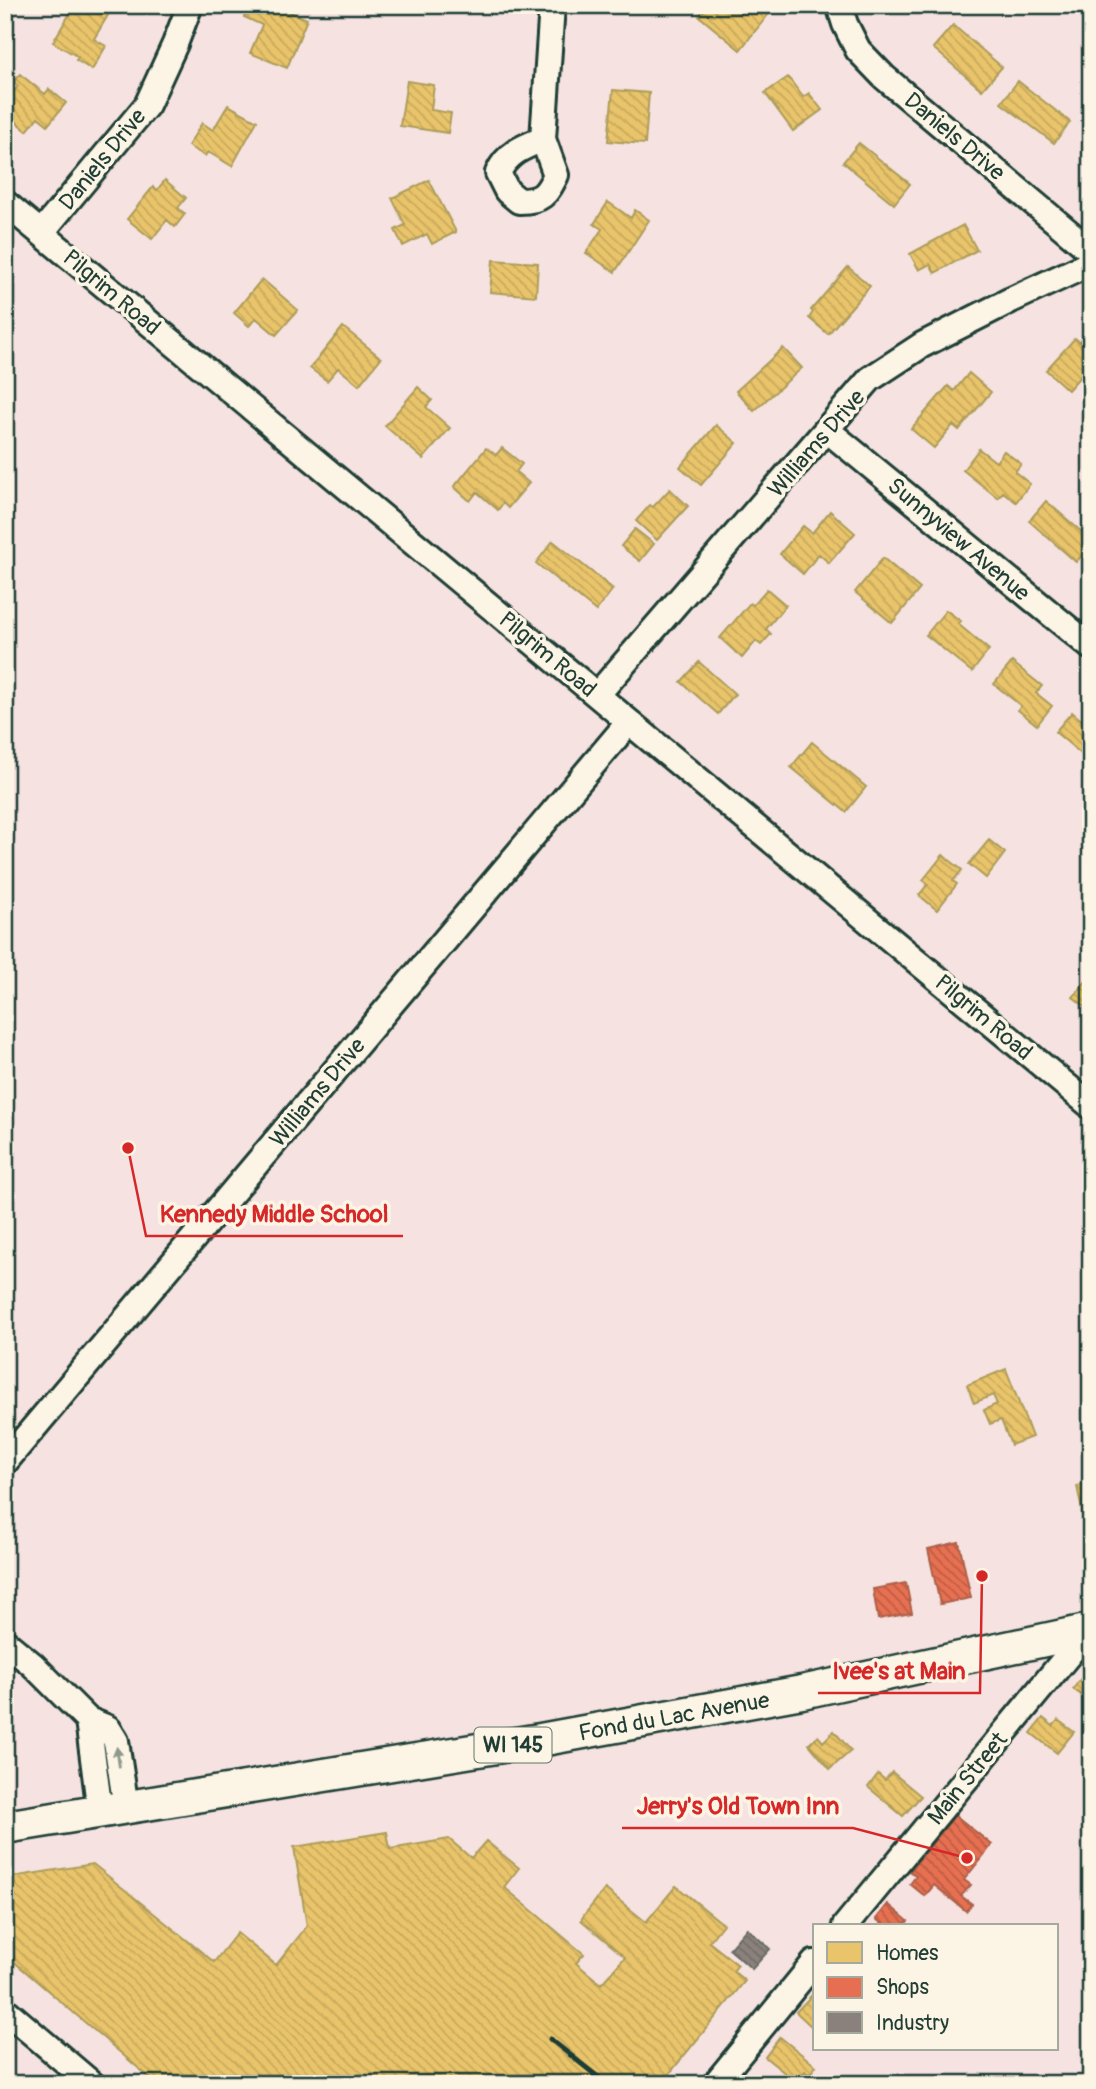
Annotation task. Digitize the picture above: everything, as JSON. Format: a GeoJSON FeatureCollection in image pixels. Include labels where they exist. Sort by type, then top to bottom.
{"type":"FeatureCollection","features":[{"type":"Feature","properties":{"kind":"main road","name":"Fond du Lac Avenue"},"geometry":{"type":"LineString","coordinates":[[5,1827],[540,1740],[763,1700],[1090,1630]]}},
{"type":"Feature","properties":{"kind":"street","name":"Daniels Drive"},"geometry":{"type":"LineString","coordinates":[[41,233],[147,106],[190,5]]}},
{"type":"Feature","properties":{"kind":"street"},"geometry":{"type":"LineString","coordinates":[[543,139],[552,5]]}},
{"type":"Feature","properties":{"kind":"street","name":"Daniels Drive"},"geometry":{"type":"LineString","coordinates":[[839,5],[858,50],[884,77],[1091,251]]}},
{"type":"Feature","properties":{"kind":"street","name":"Pilgrim Road"},"geometry":{"type":"LineString","coordinates":[[5,203],[1091,1105]]}},
{"type":"Feature","properties":{"kind":"street","name":"Williams Drive"},"geometry":{"type":"LineString","coordinates":[[597,695],[870,379],[922,345],[1091,263]]}},
{"type":"Feature","properties":{"kind":"street","name":"Sunnyview Avenue"},"geometry":{"type":"LineString","coordinates":[[827,430],[1091,648]]}},
{"type":"Feature","properties":{"kind":"street","name":"Williams Drive"},"geometry":{"type":"LineString","coordinates":[[5,1462],[629,722]]}},
{"type":"Feature","properties":{"kind":"street","name":"Main Street"},"geometry":{"type":"LineString","coordinates":[[847,1924],[1090,1630]]}},
{"type":"Feature","properties":{"kind":"street"},"geometry":{"type":"LineString","coordinates":[[5,1643],[33,1665],[88,1720],[113,1810]]}},
{"type":"Feature","properties":{"kind":"street"},"geometry":{"type":"LineString","coordinates":[[715,2084],[813,1964]]}},
{"type":"Feature","properties":{"kind":"street"},"geometry":{"type":"LineString","coordinates":[[5,2010],[92,2084]]}},
{"type":"Feature","properties":{"kind":"building: Homes"},"geometry":{"type":"Polygon","coordinates":[[[75,5],[92,5],[108,15],[94,39],[106,46],[92,70],[76,60],[78,57],[53,42],[75,5]]]}},
{"type":"Feature","properties":{"kind":"building: Homes"},"geometry":{"type":"Polygon","coordinates":[[[249,5],[274,5],[307,19],[287,68],[250,53],[262,25],[244,17],[249,5]]]}},
{"type":"Feature","properties":{"kind":"building: Homes"},"geometry":{"type":"Polygon","coordinates":[[[708,5],[766,5],[772,10],[740,50],[699,16],[708,5]]]}},
{"type":"Feature","properties":{"kind":"building: Homes"},"geometry":{"type":"Polygon","coordinates":[[[953,25],[1002,67],[982,90],[933,48],[953,25]]]}},
{"type":"Feature","properties":{"kind":"building: Homes"},"geometry":{"type":"Polygon","coordinates":[[[20,74],[45,94],[49,89],[66,103],[48,125],[38,117],[27,131],[5,113],[5,103],[18,86],[13,82],[20,74]]]}},
{"type":"Feature","properties":{"kind":"building: Homes"},"geometry":{"type":"Polygon","coordinates":[[[788,77],[803,97],[809,93],[822,110],[793,131],[765,93],[788,77]]]}},
{"type":"Feature","properties":{"kind":"building: Homes"},"geometry":{"type":"Polygon","coordinates":[[[407,81],[434,85],[431,110],[451,113],[448,133],[400,126],[407,81]]]}},
{"type":"Feature","properties":{"kind":"building: Homes"},"geometry":{"type":"Polygon","coordinates":[[[1018,81],[1070,122],[1054,143],[1001,103],[1018,81]]]}},
{"type":"Feature","properties":{"kind":"building: Homes"},"geometry":{"type":"Polygon","coordinates":[[[613,90],[649,93],[645,144],[608,141],[613,90]]]}},
{"type":"Feature","properties":{"kind":"building: Homes"},"geometry":{"type":"Polygon","coordinates":[[[228,105],[257,121],[232,166],[208,152],[205,156],[188,146],[202,123],[213,130],[228,105]]]}},
{"type":"Feature","properties":{"kind":"building: Homes"},"geometry":{"type":"Polygon","coordinates":[[[859,143],[910,184],[894,204],[843,162],[859,143]]]}},
{"type":"Feature","properties":{"kind":"building: Homes"},"geometry":{"type":"Polygon","coordinates":[[[165,180],[186,198],[178,208],[185,214],[175,227],[167,220],[152,239],[127,219],[153,187],[157,190],[165,180]]]}},
{"type":"Feature","properties":{"kind":"building: Homes"},"geometry":{"type":"Polygon","coordinates":[[[429,180],[456,232],[432,244],[427,234],[403,246],[395,230],[405,225],[392,198],[429,180]]]}},
{"type":"Feature","properties":{"kind":"building: Homes"},"geometry":{"type":"Polygon","coordinates":[[[608,202],[631,218],[635,210],[649,220],[615,272],[586,253],[602,229],[594,224],[608,202]]]}},
{"type":"Feature","properties":{"kind":"building: Homes"},"geometry":{"type":"Polygon","coordinates":[[[963,225],[977,250],[935,273],[930,264],[919,270],[910,254],[963,225]]]}},
{"type":"Feature","properties":{"kind":"building: Homes"},"geometry":{"type":"Polygon","coordinates":[[[493,260],[538,263],[536,296],[490,292],[493,260]]]}},
{"type":"Feature","properties":{"kind":"building: Homes"},"geometry":{"type":"Polygon","coordinates":[[[848,267],[870,286],[828,334],[809,318],[813,312],[811,310],[848,267]]]}},
{"type":"Feature","properties":{"kind":"building: Homes"},"geometry":{"type":"Polygon","coordinates":[[[262,279],[298,310],[276,335],[256,318],[249,326],[234,313],[262,279]]]}},
{"type":"Feature","properties":{"kind":"building: Homes"},"geometry":{"type":"Polygon","coordinates":[[[343,327],[381,358],[359,385],[338,368],[327,381],[310,368],[343,327]]]}},
{"type":"Feature","properties":{"kind":"building: Homes"},"geometry":{"type":"Polygon","coordinates":[[[1091,329],[1091,364],[1068,390],[1046,370],[1075,338],[1080,342],[1091,329]]]}},
{"type":"Feature","properties":{"kind":"building: Homes"},"geometry":{"type":"Polygon","coordinates":[[[783,348],[802,368],[754,411],[736,391],[783,348]]]}},
{"type":"Feature","properties":{"kind":"building: Homes"},"geometry":{"type":"Polygon","coordinates":[[[969,373],[991,392],[959,430],[953,425],[934,448],[911,429],[948,386],[954,391],[969,373]]]}},
{"type":"Feature","properties":{"kind":"building: Homes"},"geometry":{"type":"Polygon","coordinates":[[[418,387],[432,400],[426,407],[450,428],[423,459],[385,426],[418,387]]]}},
{"type":"Feature","properties":{"kind":"building: Homes"},"geometry":{"type":"Polygon","coordinates":[[[716,425],[737,443],[701,485],[680,467],[716,425]]]}},
{"type":"Feature","properties":{"kind":"building: Homes"},"geometry":{"type":"Polygon","coordinates":[[[486,448],[496,455],[502,448],[522,464],[516,472],[529,483],[508,508],[503,503],[498,510],[477,492],[470,501],[454,487],[486,448]]]}},
{"type":"Feature","properties":{"kind":"building: Homes"},"geometry":{"type":"Polygon","coordinates":[[[979,449],[996,462],[1004,451],[1021,464],[1015,472],[1030,484],[1016,502],[1003,492],[998,498],[963,470],[979,449]]]}},
{"type":"Feature","properties":{"kind":"building: Homes"},"geometry":{"type":"Polygon","coordinates":[[[670,489],[688,506],[657,540],[636,521],[670,489]]]}},
{"type":"Feature","properties":{"kind":"building: Homes"},"geometry":{"type":"Polygon","coordinates":[[[1046,501],[1091,540],[1091,545],[1076,562],[1029,521],[1046,501]]]}},
{"type":"Feature","properties":{"kind":"building: Homes"},"geometry":{"type":"Polygon","coordinates":[[[830,511],[855,533],[829,563],[819,554],[803,574],[780,554],[803,526],[812,533],[830,511]]]}},
{"type":"Feature","properties":{"kind":"building: Homes"},"geometry":{"type":"Polygon","coordinates":[[[635,529],[654,544],[640,561],[621,546],[635,529]]]}},
{"type":"Feature","properties":{"kind":"building: Homes"},"geometry":{"type":"Polygon","coordinates":[[[553,541],[613,589],[596,611],[536,563],[553,541]]]}},
{"type":"Feature","properties":{"kind":"building: Homes"},"geometry":{"type":"Polygon","coordinates":[[[883,558],[920,589],[892,623],[855,592],[883,558]]]}},
{"type":"Feature","properties":{"kind":"building: Homes"},"geometry":{"type":"Polygon","coordinates":[[[767,589],[786,605],[766,629],[771,634],[761,645],[756,641],[742,658],[720,638],[750,603],[753,605],[767,589]]]}},
{"type":"Feature","properties":{"kind":"building: Homes"},"geometry":{"type":"Polygon","coordinates":[[[946,610],[961,621],[958,624],[989,650],[972,672],[926,635],[946,610]]]}},
{"type":"Feature","properties":{"kind":"building: Homes"},"geometry":{"type":"Polygon","coordinates":[[[699,662],[735,694],[718,714],[681,682],[699,662]]]}},
{"type":"Feature","properties":{"kind":"building: Homes"},"geometry":{"type":"Polygon","coordinates":[[[1012,662],[1042,686],[1036,693],[1052,706],[1037,725],[1018,710],[1021,706],[994,684],[1012,662]]]}},
{"type":"Feature","properties":{"kind":"building: Homes"},"geometry":{"type":"Polygon","coordinates":[[[1072,712],[1091,728],[1091,762],[1055,732],[1072,712]]]}},
{"type":"Feature","properties":{"kind":"building: Homes"},"geometry":{"type":"Polygon","coordinates":[[[812,742],[866,787],[846,812],[791,767],[812,742]]]}},
{"type":"Feature","properties":{"kind":"building: Homes"},"geometry":{"type":"Polygon","coordinates":[[[989,840],[1005,853],[986,878],[969,864],[989,840]]]}},
{"type":"Feature","properties":{"kind":"building: Homes"},"geometry":{"type":"Polygon","coordinates":[[[943,855],[962,870],[953,881],[957,884],[937,910],[919,895],[928,884],[923,880],[943,855]]]}},
{"type":"Feature","properties":{"kind":"building: Homes"},"geometry":{"type":"Polygon","coordinates":[[[1091,975],[1091,1011],[1073,997],[1091,975]]]}},
{"type":"Feature","properties":{"kind":"building: Homes"},"geometry":{"type":"Polygon","coordinates":[[[1006,1369],[1032,1437],[1011,1445],[1001,1420],[990,1424],[984,1410],[997,1404],[993,1395],[974,1403],[967,1385],[1006,1369]]]}},
{"type":"Feature","properties":{"kind":"building: Homes"},"geometry":{"type":"Polygon","coordinates":[[[1091,1483],[1091,1519],[1084,1521],[1077,1486],[1091,1483]]]}},
{"type":"Feature","properties":{"kind":"building: Homes"},"geometry":{"type":"Polygon","coordinates":[[[1085,1673],[1091,1677],[1091,1702],[1073,1689],[1085,1673]]]}},
{"type":"Feature","properties":{"kind":"building: Homes"},"geometry":{"type":"Polygon","coordinates":[[[1043,1718],[1053,1726],[1058,1720],[1074,1732],[1057,1753],[1031,1733],[1043,1718]]]}},
{"type":"Feature","properties":{"kind":"building: Homes"},"geometry":{"type":"Polygon","coordinates":[[[834,1731],[851,1751],[830,1769],[809,1744],[818,1736],[823,1742],[834,1731]]]}},
{"type":"Feature","properties":{"kind":"building: Homes"},"geometry":{"type":"Polygon","coordinates":[[[1091,1766],[1091,1782],[1083,1776],[1091,1766]]]}},
{"type":"Feature","properties":{"kind":"building: Homes"},"geometry":{"type":"Polygon","coordinates":[[[892,1772],[921,1796],[903,1816],[868,1787],[878,1774],[885,1780],[892,1772]]]}},
{"type":"Feature","properties":{"kind":"building: Homes"},"geometry":{"type":"Polygon","coordinates":[[[387,1832],[390,1849],[449,1839],[471,1858],[486,1841],[519,1868],[504,1887],[584,1954],[576,1963],[601,1984],[625,1957],[581,1920],[584,1915],[605,1889],[646,1922],[676,1886],[723,1924],[709,1942],[738,1965],[733,1971],[745,1981],[661,2084],[157,2084],[5,1954],[5,1878],[93,1864],[214,1962],[237,1933],[276,1965],[307,1926],[294,1847],[387,1832]]]}},
{"type":"Feature","properties":{"kind":"building: Homes"},"geometry":{"type":"Polygon","coordinates":[[[812,1995],[813,2028],[796,2012],[812,1995]]]}},
{"type":"Feature","properties":{"kind":"building: Homes"},"geometry":{"type":"Polygon","coordinates":[[[780,2037],[816,2066],[809,2075],[805,2071],[796,2082],[765,2057],[780,2037]]]}},
{"type":"Feature","properties":{"kind":"building: Shops"},"geometry":{"type":"Polygon","coordinates":[[[959,1542],[971,1598],[940,1604],[928,1549],[959,1542]]]}},
{"type":"Feature","properties":{"kind":"building: Shops"},"geometry":{"type":"Polygon","coordinates":[[[906,1583],[912,1613],[878,1619],[873,1589],[906,1583]]]}},
{"type":"Feature","properties":{"kind":"building: Shops"},"geometry":{"type":"Polygon","coordinates":[[[955,1815],[992,1845],[964,1880],[971,1885],[961,1896],[972,1904],[966,1911],[934,1885],[925,1896],[910,1884],[916,1876],[910,1871],[955,1815]]]}},
{"type":"Feature","properties":{"kind":"building: Shops"},"geometry":{"type":"Polygon","coordinates":[[[888,1904],[908,1921],[905,1924],[882,1924],[876,1919],[888,1904]]]}},
{"type":"Feature","properties":{"kind":"building: Industry"},"geometry":{"type":"Polygon","coordinates":[[[747,1928],[770,1949],[752,1969],[729,1949],[747,1928]]]}},
{"type":"Feature","properties":{"kind":"railway"},"geometry":{"type":"LineString","coordinates":[[550,2039],[607,2084]]}},
{"type":"Feature","properties":{"kind":"place","name":"Kennedy Middle School"},"geometry":{"type":"Point","coordinates":[128,1148]}},
{"type":"Feature","properties":{"kind":"place","name":"Ivee's at Main"},"geometry":{"type":"Point","coordinates":[982,1576]}},
{"type":"Feature","properties":{"kind":"place","name":"Jerry's Old Town Inn"},"geometry":{"type":"Point","coordinates":[967,1858]}}]}
